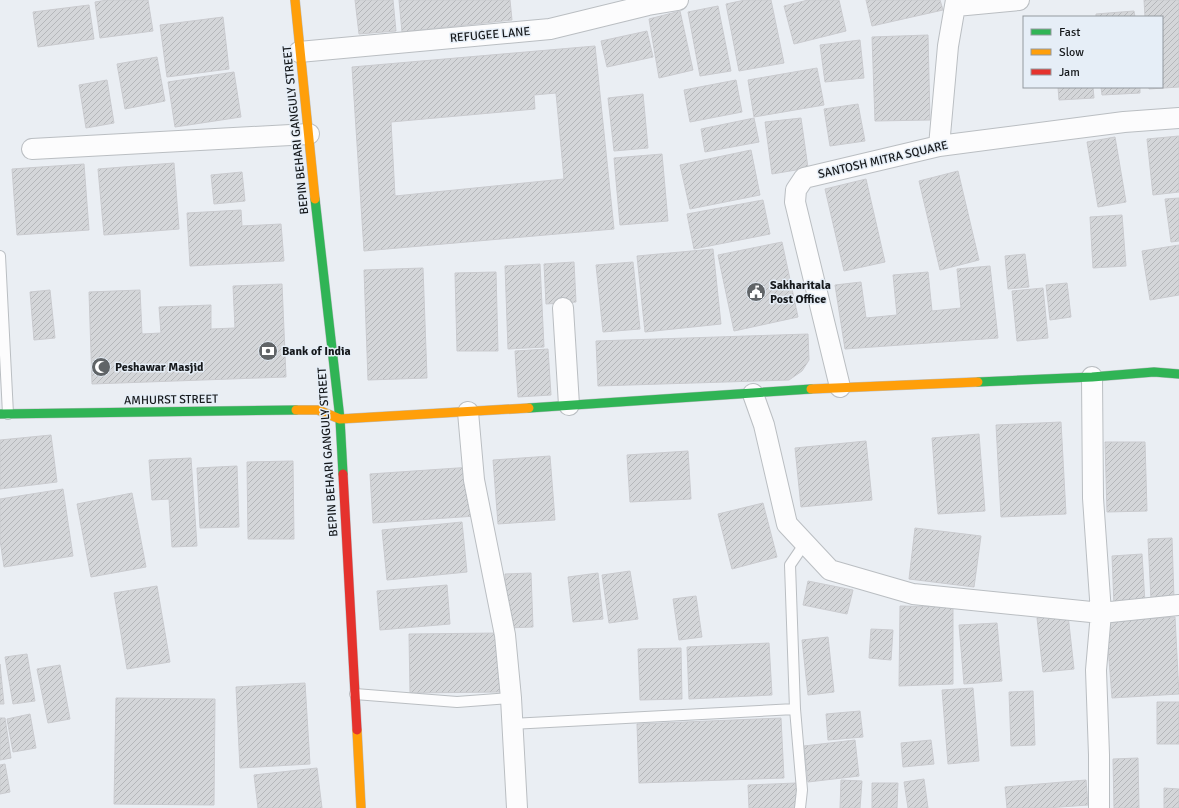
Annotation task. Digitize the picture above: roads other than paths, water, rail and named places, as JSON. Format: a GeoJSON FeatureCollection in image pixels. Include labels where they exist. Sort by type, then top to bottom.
{"type":"FeatureCollection","features":[{"type":"Feature","properties":{"kind":"street","name":"BEPIN BEHARI GANGULY STREET"},"geometry":{"type":"LineString","coordinates":[[295,0],[299,52],[340,419],[361,808]]}},
{"type":"Feature","properties":{"kind":"street","name":"REFUGEE LANE"},"geometry":{"type":"LineString","coordinates":[[299,52],[550,29],[648,2],[678,0]]}},
{"type":"Feature","properties":{"kind":"street"},"geometry":{"type":"LineString","coordinates":[[939,146],[948,46],[956,3],[1019,0]]}},
{"type":"Feature","properties":{"kind":"street","name":"SANTOSH MITRA SQUARE"},"geometry":{"type":"LineString","coordinates":[[840,387],[795,202],[796,190],[804,178],[939,146],[1124,122],[1179,118]]}},
{"type":"Feature","properties":{"kind":"street"},"geometry":{"type":"LineString","coordinates":[[32,149],[308,134]]}},
{"type":"Feature","properties":{"kind":"street"},"geometry":{"type":"LineString","coordinates":[[563,308],[569,405]]}},
{"type":"Feature","properties":{"kind":"street"},"geometry":{"type":"LineString","coordinates":[[340,419],[753,394],[840,387],[1092,377],[1154,372],[1179,374]]}},
{"type":"Feature","properties":{"kind":"street"},"geometry":{"type":"LineString","coordinates":[[1092,377],[1093,498],[1101,613],[1096,670],[1100,754],[1099,808]]}},
{"type":"Feature","properties":{"kind":"street"},"geometry":{"type":"LineString","coordinates":[[753,394],[764,425],[787,524],[830,570],[912,594],[1101,613],[1179,605]]}},
{"type":"Feature","properties":{"kind":"street","name":"AMHURST STREET"},"geometry":{"type":"LineString","coordinates":[[4,414],[318,410],[340,419]]}},
{"type":"Feature","properties":{"kind":"street"},"geometry":{"type":"LineString","coordinates":[[468,412],[474,480],[505,634],[511,698],[511,724],[517,808]]}},
{"type":"Feature","properties":{"kind":"lane"},"geometry":{"type":"LineString","coordinates":[[0,256],[4,414]]}},
{"type":"Feature","properties":{"kind":"lane"},"geometry":{"type":"LineString","coordinates":[[800,808],[802,790],[795,709],[790,565],[805,543]]}},
{"type":"Feature","properties":{"kind":"lane"},"geometry":{"type":"LineString","coordinates":[[355,694],[457,702],[511,698]]}},
{"type":"Feature","properties":{"kind":"lane"},"geometry":{"type":"LineString","coordinates":[[511,724],[795,709]]}},
{"type":"Feature","properties":{"kind":"place","name":"Sakharitala Post Office"},"geometry":{"type":"Point","coordinates":[756,292]}},
{"type":"Feature","properties":{"kind":"place","name":"Bank of India"},"geometry":{"type":"Point","coordinates":[268,351]}},
{"type":"Feature","properties":{"kind":"place","name":"Peshawar Masjid"},"geometry":{"type":"Point","coordinates":[101,367]}}]}
